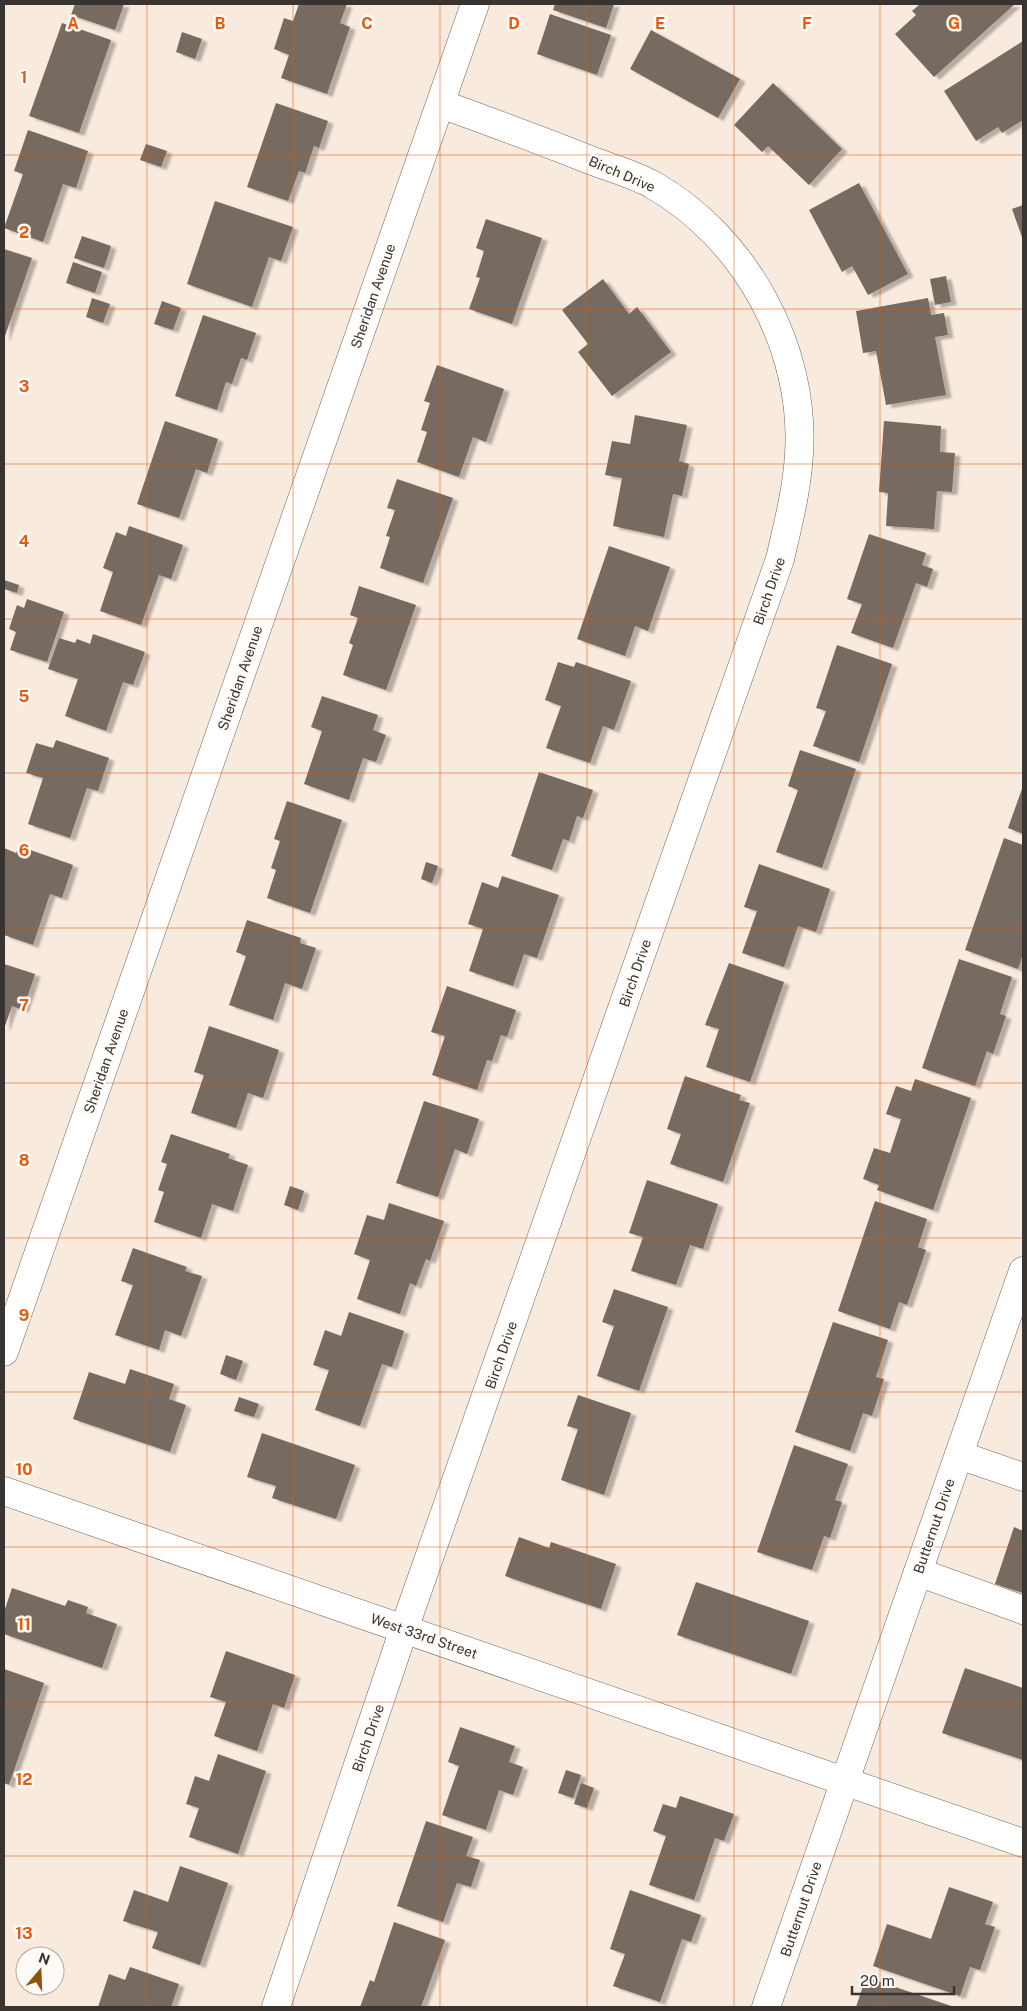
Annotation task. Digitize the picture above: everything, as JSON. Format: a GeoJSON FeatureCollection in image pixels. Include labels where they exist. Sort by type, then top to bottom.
{"type":"FeatureCollection","features":[{"type":"Feature","properties":{"kind":"street","name":"Sheridan Avenue"},"geometry":{"type":"LineString","coordinates":[[4,1352],[475,4]]}},
{"type":"Feature","properties":{"kind":"street","name":"Birch Drive"},"geometry":{"type":"LineString","coordinates":[[276,2007],[404,1629],[780,559],[793,504],[799,454],[798,406],[789,360],[772,316],[742,265],[716,232],[685,205],[652,184],[441,104]]}},
{"type":"Feature","properties":{"kind":"street","name":"Butternut Drive"},"geometry":{"type":"LineString","coordinates":[[766,2007],[1023,1272]]}},
{"type":"Feature","properties":{"kind":"street"},"geometry":{"type":"LineString","coordinates":[[959,1455],[1023,1477]]}},
{"type":"Feature","properties":{"kind":"street","name":"West 33rd Street"},"geometry":{"type":"LineString","coordinates":[[4,1491],[845,1782]]}},
{"type":"Feature","properties":{"kind":"street"},"geometry":{"type":"LineString","coordinates":[[918,1572],[1023,1610]]}},
{"type":"Feature","properties":{"kind":"street"},"geometry":{"type":"LineString","coordinates":[[845,1782],[1023,1843]]}},
{"type":"Feature","properties":{"kind":"building"},"geometry":{"type":"Polygon","coordinates":[[[75,4],[124,4],[115,30],[71,15],[75,4]]]}},
{"type":"Feature","properties":{"kind":"building"},"geometry":{"type":"Polygon","coordinates":[[[299,4],[347,4],[340,23],[350,27],[327,94],[281,78],[289,55],[274,49],[284,18],[293,21],[299,4]]]}},
{"type":"Feature","properties":{"kind":"building"},"geometry":{"type":"Polygon","coordinates":[[[555,4],[614,4],[606,28],[553,10],[555,4]]]}},
{"type":"Feature","properties":{"kind":"building"},"geometry":{"type":"Polygon","coordinates":[[[920,4],[1015,4],[934,77],[895,34],[916,15],[912,11],[920,4]]]}},
{"type":"Feature","properties":{"kind":"building"},"geometry":{"type":"Polygon","coordinates":[[[550,14],[611,35],[597,75],[537,54],[550,14]]]}},
{"type":"Feature","properties":{"kind":"building"},"geometry":{"type":"Polygon","coordinates":[[[62,23],[111,40],[79,133],[29,116],[62,23]]]}},
{"type":"Feature","properties":{"kind":"building"},"geometry":{"type":"Polygon","coordinates":[[[651,30],[740,79],[718,118],[630,69],[651,30]]]}},
{"type":"Feature","properties":{"kind":"building"},"geometry":{"type":"Polygon","coordinates":[[[182,32],[202,39],[195,59],[176,52],[182,32]]]}},
{"type":"Feature","properties":{"kind":"building"},"geometry":{"type":"Polygon","coordinates":[[[1023,41],[1023,120],[1002,133],[998,127],[976,141],[944,91],[1023,41]]]}},
{"type":"Feature","properties":{"kind":"building"},"geometry":{"type":"Polygon","coordinates":[[[773,83],[842,149],[809,185],[768,146],[762,152],[734,125],[773,83]]]}},
{"type":"Feature","properties":{"kind":"building"},"geometry":{"type":"Polygon","coordinates":[[[276,103],[328,121],[319,148],[314,146],[305,173],[299,171],[288,201],[247,187],[276,103]]]}},
{"type":"Feature","properties":{"kind":"building"},"geometry":{"type":"Polygon","coordinates":[[[28,130],[88,151],[76,188],[63,184],[43,242],[4,228],[23,174],[14,171],[28,130]]]}},
{"type":"Feature","properties":{"kind":"building"},"geometry":{"type":"Polygon","coordinates":[[[146,144],[167,151],[161,167],[140,160],[146,144]]]}},
{"type":"Feature","properties":{"kind":"building"},"geometry":{"type":"Polygon","coordinates":[[[859,183],[908,274],[868,295],[852,266],[842,272],[809,210],[859,183]]]}},
{"type":"Feature","properties":{"kind":"building"},"geometry":{"type":"Polygon","coordinates":[[[215,201],[293,227],[281,261],[269,257],[252,307],[187,284],[215,201]]]}},
{"type":"Feature","properties":{"kind":"building"},"geometry":{"type":"Polygon","coordinates":[[[1023,205],[1023,240],[1012,209],[1023,205]]]}},
{"type":"Feature","properties":{"kind":"building"},"geometry":{"type":"Polygon","coordinates":[[[486,219],[542,238],[512,324],[469,309],[480,278],[476,277],[484,251],[476,248],[486,219]]]}},
{"type":"Feature","properties":{"kind":"building"},"geometry":{"type":"Polygon","coordinates":[[[82,236],[111,246],[104,268],[74,258],[82,236]]]}},
{"type":"Feature","properties":{"kind":"building"},"geometry":{"type":"Polygon","coordinates":[[[4,249],[32,258],[4,339],[4,249]]]}},
{"type":"Feature","properties":{"kind":"building"},"geometry":{"type":"Polygon","coordinates":[[[73,262],[102,272],[95,293],[66,283],[73,262]]]}},
{"type":"Feature","properties":{"kind":"building"},"geometry":{"type":"Polygon","coordinates":[[[946,276],[951,302],[935,305],[930,279],[946,276]]]}},
{"type":"Feature","properties":{"kind":"building"},"geometry":{"type":"Polygon","coordinates":[[[603,279],[629,314],[637,307],[671,352],[612,396],[578,352],[588,344],[562,310],[603,279]]]}},
{"type":"Feature","properties":{"kind":"building"},"geometry":{"type":"Polygon","coordinates":[[[92,298],[110,304],[103,323],[86,317],[92,298]]]}},
{"type":"Feature","properties":{"kind":"building"},"geometry":{"type":"Polygon","coordinates":[[[928,298],[931,315],[944,313],[948,335],[935,337],[946,395],[886,405],[876,351],[863,353],[856,311],[928,298]]]}},
{"type":"Feature","properties":{"kind":"building"},"geometry":{"type":"Polygon","coordinates":[[[162,301],[181,308],[173,330],[154,324],[162,301]]]}},
{"type":"Feature","properties":{"kind":"building"},"geometry":{"type":"Polygon","coordinates":[[[203,315],[256,333],[247,360],[241,358],[232,384],[226,382],[217,410],[175,396],[203,315]]]}},
{"type":"Feature","properties":{"kind":"building"},"geometry":{"type":"Polygon","coordinates":[[[437,365],[504,389],[486,442],[473,437],[459,477],[417,462],[427,432],[421,430],[430,403],[424,401],[437,365]]]}},
{"type":"Feature","properties":{"kind":"building"},"geometry":{"type":"Polygon","coordinates":[[[635,415],[687,425],[679,461],[689,464],[682,496],[673,494],[664,537],[613,526],[622,478],[605,475],[612,441],[630,444],[635,415]]]}},
{"type":"Feature","properties":{"kind":"building"},"geometry":{"type":"Polygon","coordinates":[[[165,421],[218,439],[207,473],[196,469],[179,518],[137,504],[165,421]]]}},
{"type":"Feature","properties":{"kind":"building"},"geometry":{"type":"Polygon","coordinates":[[[884,421],[941,426],[940,452],[955,453],[952,492],[937,491],[934,529],[886,526],[888,493],[879,492],[884,421]]]}},
{"type":"Feature","properties":{"kind":"building"},"geometry":{"type":"Polygon","coordinates":[[[397,479],[453,498],[423,583],[380,568],[390,537],[386,536],[395,510],[387,508],[397,479]]]}},
{"type":"Feature","properties":{"kind":"building"},"geometry":{"type":"Polygon","coordinates":[[[129,526],[183,545],[171,579],[159,575],[141,625],[100,611],[113,572],[103,568],[116,532],[126,536],[129,526]]]}},
{"type":"Feature","properties":{"kind":"building"},"geometry":{"type":"Polygon","coordinates":[[[869,534],[926,553],[922,565],[933,569],[927,587],[916,583],[893,648],[851,633],[862,604],[847,599],[869,534]]]}},
{"type":"Feature","properties":{"kind":"building"},"geometry":{"type":"Polygon","coordinates":[[[609,546],[670,567],[648,631],[635,626],[625,656],[577,639],[609,546]]]}},
{"type":"Feature","properties":{"kind":"building"},"geometry":{"type":"Polygon","coordinates":[[[4,580],[19,585],[17,593],[4,589],[4,580]]]}},
{"type":"Feature","properties":{"kind":"building"},"geometry":{"type":"Polygon","coordinates":[[[359,586],[416,605],[386,690],[343,675],[353,645],[349,643],[358,618],[350,615],[359,586]]]}},
{"type":"Feature","properties":{"kind":"building"},"geometry":{"type":"Polygon","coordinates":[[[27,599],[64,612],[47,662],[10,650],[16,632],[9,629],[17,605],[24,608],[27,599]]]}},
{"type":"Feature","properties":{"kind":"building"},"geometry":{"type":"Polygon","coordinates":[[[93,634],[145,652],[133,685],[123,682],[106,731],[65,716],[78,679],[48,669],[59,638],[75,643],[77,639],[90,644],[93,634]]]}},
{"type":"Feature","properties":{"kind":"building"},"geometry":{"type":"Polygon","coordinates":[[[837,645],[892,664],[859,762],[813,746],[826,711],[816,708],[837,645]]]}},
{"type":"Feature","properties":{"kind":"building"},"geometry":{"type":"Polygon","coordinates":[[[558,662],[574,667],[576,662],[631,681],[614,730],[603,726],[590,763],[546,748],[561,706],[545,700],[558,662]]]}},
{"type":"Feature","properties":{"kind":"building"},"geometry":{"type":"Polygon","coordinates":[[[322,696],[378,715],[373,730],[386,735],[376,762],[363,758],[349,800],[304,784],[322,731],[311,727],[322,696]]]}},
{"type":"Feature","properties":{"kind":"building"},"geometry":{"type":"Polygon","coordinates":[[[56,740],[109,758],[98,791],[87,788],[70,838],[28,824],[43,778],[26,773],[36,743],[53,748],[56,740]]]}},
{"type":"Feature","properties":{"kind":"building"},"geometry":{"type":"Polygon","coordinates":[[[800,750],[856,769],[822,868],[776,852],[798,790],[788,786],[800,750]]]}},
{"type":"Feature","properties":{"kind":"building"},"geometry":{"type":"Polygon","coordinates":[[[539,772],[593,790],[583,818],[577,816],[569,841],[563,839],[552,870],[511,856],[539,772]]]}},
{"type":"Feature","properties":{"kind":"building"},"geometry":{"type":"Polygon","coordinates":[[[1023,786],[1023,834],[1008,828],[1023,786]]]}},
{"type":"Feature","properties":{"kind":"building"},"geometry":{"type":"Polygon","coordinates":[[[287,801],[342,820],[310,913],[267,898],[276,870],[271,868],[280,841],[274,839],[287,801]]]}},
{"type":"Feature","properties":{"kind":"building"},"geometry":{"type":"Polygon","coordinates":[[[1004,838],[1023,845],[1023,954],[1018,969],[965,950],[1004,838]]]}},
{"type":"Feature","properties":{"kind":"building"},"geometry":{"type":"Polygon","coordinates":[[[19,846],[73,865],[62,898],[50,894],[33,945],[4,935],[4,848],[16,853],[19,846]]]}},
{"type":"Feature","properties":{"kind":"building"},"geometry":{"type":"Polygon","coordinates":[[[426,862],[438,866],[432,883],[421,879],[426,862]]]}},
{"type":"Feature","properties":{"kind":"building"},"geometry":{"type":"Polygon","coordinates":[[[759,864],[830,889],[816,932],[798,926],[784,967],[742,953],[757,911],[744,907],[759,864]]]}},
{"type":"Feature","properties":{"kind":"building"},"geometry":{"type":"Polygon","coordinates":[[[502,876],[559,895],[537,958],[524,954],[513,986],[469,971],[483,929],[468,924],[482,882],[498,888],[502,876]]]}},
{"type":"Feature","properties":{"kind":"building"},"geometry":{"type":"Polygon","coordinates":[[[247,920],[301,938],[300,943],[316,948],[302,989],[285,983],[273,1020],[229,1005],[246,956],[236,952],[247,920]]]}},
{"type":"Feature","properties":{"kind":"building"},"geometry":{"type":"Polygon","coordinates":[[[959,959],[1012,977],[1000,1014],[1006,1016],[993,1054],[987,1051],[975,1086],[922,1068],[959,959]]]}},
{"type":"Feature","properties":{"kind":"building"},"geometry":{"type":"Polygon","coordinates":[[[729,963],[784,982],[750,1082],[706,1067],[719,1029],[705,1025],[729,963]]]}},
{"type":"Feature","properties":{"kind":"building"},"geometry":{"type":"Polygon","coordinates":[[[4,964],[35,974],[23,1010],[12,1006],[4,1029],[4,964]]]}},
{"type":"Feature","properties":{"kind":"building"},"geometry":{"type":"Polygon","coordinates":[[[447,986],[516,1010],[507,1037],[501,1035],[492,1061],[487,1060],[477,1090],[432,1075],[445,1036],[431,1032],[447,986]]]}},
{"type":"Feature","properties":{"kind":"building"},"geometry":{"type":"Polygon","coordinates":[[[209,1026],[279,1050],[263,1098],[248,1093],[236,1128],[191,1113],[204,1075],[194,1072],[209,1026]]]}},
{"type":"Feature","properties":{"kind":"building"},"geometry":{"type":"Polygon","coordinates":[[[685,1076],[741,1095],[739,1100],[750,1103],[723,1182],[670,1164],[681,1134],[667,1129],[685,1076]]]}},
{"type":"Feature","properties":{"kind":"building"},"geometry":{"type":"Polygon","coordinates":[[[915,1079],[971,1098],[933,1210],[877,1190],[879,1185],[863,1179],[874,1148],[890,1153],[901,1119],[886,1114],[896,1086],[911,1091],[915,1079]]]}},
{"type":"Feature","properties":{"kind":"building"},"geometry":{"type":"Polygon","coordinates":[[[424,1101],[479,1119],[467,1154],[455,1149],[438,1197],[396,1183],[424,1101]]]}},
{"type":"Feature","properties":{"kind":"building"},"geometry":{"type":"Polygon","coordinates":[[[171,1134],[230,1154],[228,1158],[248,1165],[233,1211],[212,1204],[201,1238],[154,1222],[164,1192],[158,1190],[167,1164],[161,1162],[171,1134]]]}},
{"type":"Feature","properties":{"kind":"building"},"geometry":{"type":"Polygon","coordinates":[[[647,1180],[718,1204],[703,1249],[690,1245],[676,1285],[631,1271],[643,1237],[629,1233],[647,1180]]]}},
{"type":"Feature","properties":{"kind":"building"},"geometry":{"type":"Polygon","coordinates":[[[290,1186],[304,1191],[298,1210],[284,1205],[290,1186]]]}},
{"type":"Feature","properties":{"kind":"building"},"geometry":{"type":"Polygon","coordinates":[[[875,1201],[927,1219],[918,1247],[926,1250],[907,1305],[899,1302],[890,1329],[838,1311],[875,1201]]]}},
{"type":"Feature","properties":{"kind":"building"},"geometry":{"type":"Polygon","coordinates":[[[389,1203],[444,1221],[430,1261],[426,1259],[416,1286],[410,1283],[400,1314],[357,1299],[370,1260],[354,1254],[367,1215],[384,1220],[389,1203]]]}},
{"type":"Feature","properties":{"kind":"building"},"geometry":{"type":"Polygon","coordinates":[[[133,1248],[187,1267],[185,1271],[202,1276],[181,1336],[165,1330],[159,1350],[115,1335],[133,1285],[121,1281],[133,1248]]]}},
{"type":"Feature","properties":{"kind":"building"},"geometry":{"type":"Polygon","coordinates":[[[614,1289],[668,1307],[639,1391],[597,1376],[614,1326],[602,1322],[614,1289]]]}},
{"type":"Feature","properties":{"kind":"building"},"geometry":{"type":"Polygon","coordinates":[[[349,1312],[404,1331],[392,1367],[382,1364],[360,1426],[315,1410],[329,1370],[313,1365],[325,1330],[341,1336],[349,1312]]]}},
{"type":"Feature","properties":{"kind":"building"},"geometry":{"type":"Polygon","coordinates":[[[833,1322],[888,1340],[876,1377],[884,1379],[872,1416],[863,1413],[850,1451],[795,1432],[833,1322]]]}},
{"type":"Feature","properties":{"kind":"building"},"geometry":{"type":"Polygon","coordinates":[[[226,1355],[243,1361],[236,1380],[220,1374],[226,1355]]]}},
{"type":"Feature","properties":{"kind":"building"},"geometry":{"type":"Polygon","coordinates":[[[130,1369],[174,1384],[169,1399],[186,1405],[170,1452],[73,1419],[89,1372],[125,1384],[130,1369]]]}},
{"type":"Feature","properties":{"kind":"building"},"geometry":{"type":"Polygon","coordinates":[[[578,1395],[631,1413],[604,1495],[561,1480],[578,1429],[567,1426],[578,1395]]]}},
{"type":"Feature","properties":{"kind":"building"},"geometry":{"type":"Polygon","coordinates":[[[239,1397],[259,1404],[254,1417],[234,1411],[239,1397]]]}},
{"type":"Feature","properties":{"kind":"building"},"geometry":{"type":"Polygon","coordinates":[[[262,1433],[355,1465],[336,1519],[272,1498],[276,1486],[247,1477],[262,1433]]]}},
{"type":"Feature","properties":{"kind":"building"},"geometry":{"type":"Polygon","coordinates":[[[794,1445],[848,1464],[835,1500],[842,1502],[830,1538],[824,1536],[812,1570],[757,1552],[794,1445]]]}},
{"type":"Feature","properties":{"kind":"building"},"geometry":{"type":"Polygon","coordinates":[[[1014,1527],[1023,1531],[1023,1593],[995,1584],[1014,1527]]]}},
{"type":"Feature","properties":{"kind":"building"},"geometry":{"type":"Polygon","coordinates":[[[519,1537],[549,1548],[551,1542],[616,1564],[601,1609],[505,1576],[519,1537]]]}},
{"type":"Feature","properties":{"kind":"building"},"geometry":{"type":"Polygon","coordinates":[[[696,1582],[809,1621],[791,1674],[677,1635],[696,1582]]]}},
{"type":"Feature","properties":{"kind":"building"},"geometry":{"type":"Polygon","coordinates":[[[12,1588],[65,1606],[68,1600],[88,1607],[86,1613],[117,1624],[102,1668],[4,1634],[4,1612],[12,1588]]]}},
{"type":"Feature","properties":{"kind":"building"},"geometry":{"type":"Polygon","coordinates":[[[226,1651],[295,1675],[284,1708],[273,1704],[257,1751],[214,1736],[226,1702],[210,1697],[226,1651]]]}},
{"type":"Feature","properties":{"kind":"building"},"geometry":{"type":"Polygon","coordinates":[[[965,1668],[1023,1688],[1023,1760],[942,1733],[965,1668]]]}},
{"type":"Feature","properties":{"kind":"building"},"geometry":{"type":"Polygon","coordinates":[[[4,1669],[44,1683],[9,1785],[4,1783],[4,1669]]]}},
{"type":"Feature","properties":{"kind":"building"},"geometry":{"type":"Polygon","coordinates":[[[460,1727],[515,1746],[509,1762],[523,1767],[513,1795],[499,1790],[486,1830],[442,1815],[459,1766],[448,1762],[460,1727]]]}},
{"type":"Feature","properties":{"kind":"building"},"geometry":{"type":"Polygon","coordinates":[[[218,1754],[266,1771],[238,1854],[189,1837],[199,1808],[186,1804],[195,1776],[209,1781],[218,1754]]]}},
{"type":"Feature","properties":{"kind":"building"},"geometry":{"type":"Polygon","coordinates":[[[566,1770],[581,1775],[573,1798],[558,1793],[566,1770]]]}},
{"type":"Feature","properties":{"kind":"building"},"geometry":{"type":"Polygon","coordinates":[[[581,1783],[594,1788],[587,1808],[574,1804],[581,1783]]]}},
{"type":"Feature","properties":{"kind":"building"},"geometry":{"type":"Polygon","coordinates":[[[680,1796],[734,1814],[724,1841],[715,1838],[694,1900],[649,1885],[666,1836],[653,1831],[663,1804],[676,1808],[680,1796]]]}},
{"type":"Feature","properties":{"kind":"building"},"geometry":{"type":"Polygon","coordinates":[[[426,1821],[473,1837],[466,1856],[480,1860],[471,1887],[457,1883],[443,1922],[397,1906],[426,1821]]]}},
{"type":"Feature","properties":{"kind":"building"},"geometry":{"type":"Polygon","coordinates":[[[180,1866],[228,1883],[200,1965],[152,1948],[158,1932],[123,1921],[134,1890],[168,1902],[180,1866]]]}},
{"type":"Feature","properties":{"kind":"building"},"geometry":{"type":"Polygon","coordinates":[[[949,1887],[993,1902],[985,1924],[995,1927],[980,1970],[970,1967],[960,1996],[873,1966],[887,1924],[931,1939],[949,1887]]]}},
{"type":"Feature","properties":{"kind":"building"},"geometry":{"type":"Polygon","coordinates":[[[630,1890],[701,1915],[691,1942],[682,1939],[660,2002],[613,1986],[625,1954],[610,1949],[630,1890]]]}},
{"type":"Feature","properties":{"kind":"building"},"geometry":{"type":"Polygon","coordinates":[[[394,1922],[445,1940],[421,2007],[360,2007],[370,1980],[374,1982],[394,1922]]]}},
{"type":"Feature","properties":{"kind":"building"},"geometry":{"type":"Polygon","coordinates":[[[130,1967],[179,1984],[171,2007],[98,2007],[109,1974],[125,1980],[130,1967]]]}},
{"type":"Feature","properties":{"kind":"building"},"geometry":{"type":"Polygon","coordinates":[[[866,1977],[954,2007],[856,2007],[866,1977]]]}}]}
